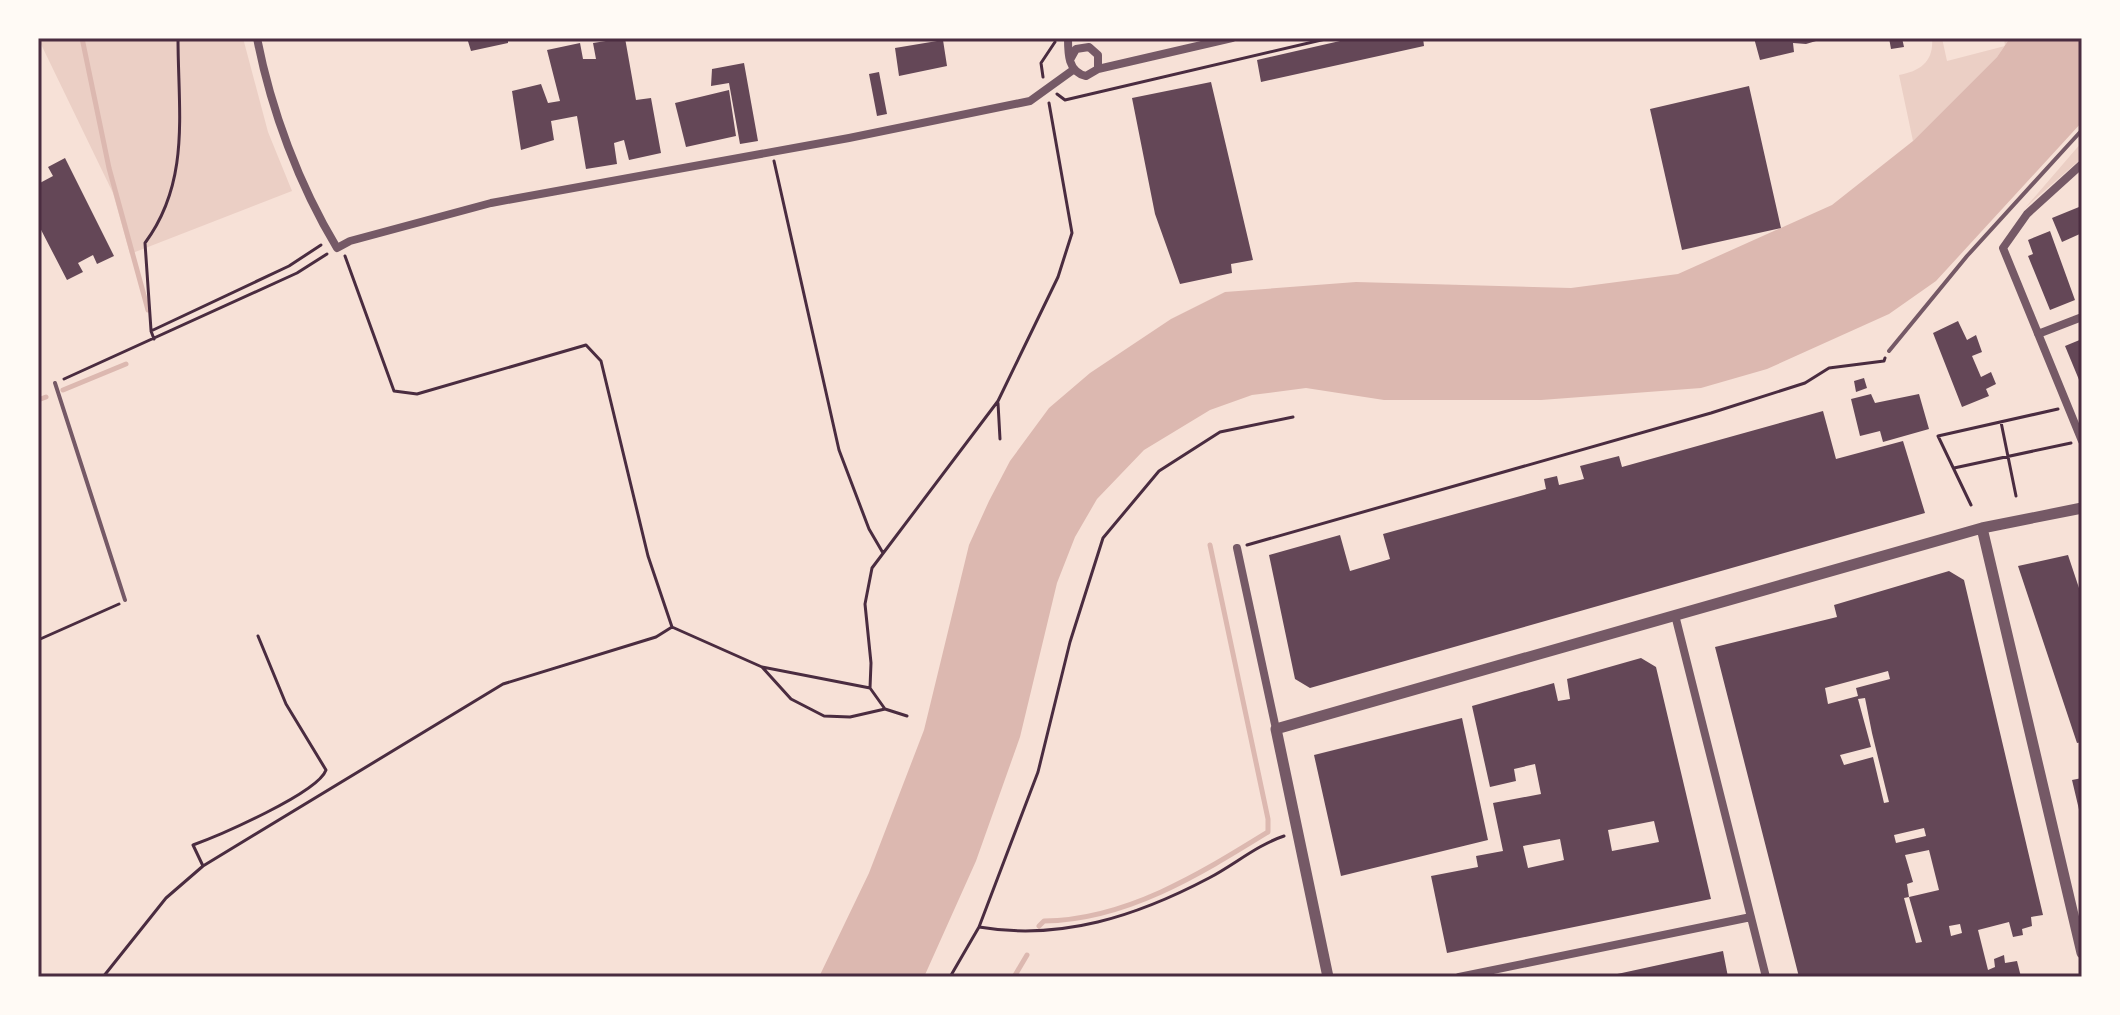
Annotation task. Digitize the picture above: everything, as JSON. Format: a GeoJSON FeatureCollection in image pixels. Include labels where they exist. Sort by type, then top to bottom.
{"type":"FeatureCollection","features":[{"type":"Feature","properties":{"kind":"street"},"geometry":{"type":"LineString","coordinates":[[257,38],[278,117],[320,220],[337,248],[350,241],[491,203],[1030,101],[1047,90],[1072,66],[1076,49],[1088,43],[1098,55],[1098,69]]}},
{"type":"Feature","properties":{"kind":"street"},"geometry":{"type":"LineString","coordinates":[[1068,38],[1072,66],[1086,76],[1098,69],[1232,38]]}},
{"type":"Feature","properties":{"kind":"street"},"geometry":{"type":"LineString","coordinates":[[2082,164],[2027,214],[2005,243],[2004,253],[2082,441]]}},
{"type":"Feature","properties":{"kind":"street"},"geometry":{"type":"LineString","coordinates":[[2038,334],[2082,317]]}},
{"type":"Feature","properties":{"kind":"street"},"geometry":{"type":"LineString","coordinates":[[1276,729],[1982,528],[2082,508]]}},
{"type":"Feature","properties":{"kind":"street"},"geometry":{"type":"LineString","coordinates":[[1982,528],[2082,953]]}},
{"type":"Feature","properties":{"kind":"street"},"geometry":{"type":"LineString","coordinates":[[1237,548],[1328,977]]}},
{"type":"Feature","properties":{"kind":"street"},"geometry":{"type":"LineString","coordinates":[[1675,615],[1766,977]]}},
{"type":"Feature","properties":{"kind":"street"},"geometry":{"type":"LineString","coordinates":[[1459,977],[1751,917]]}},
{"type":"Feature","properties":{"kind":"lane"},"geometry":{"type":"LineString","coordinates":[[1889,351],[1967,256],[2082,130]]}},
{"type":"Feature","properties":{"kind":"lane"},"geometry":{"type":"LineString","coordinates":[[55,383],[125,600]]}},
{"type":"Feature","properties":{"kind":"path"},"geometry":{"type":"LineString","coordinates":[[154,339],[145,243],[162,220],[177,177],[178,38]]}},
{"type":"Feature","properties":{"kind":"path"},"geometry":{"type":"LineString","coordinates":[[1122,86],[1330,38]]}},
{"type":"Feature","properties":{"kind":"path"},"geometry":{"type":"LineString","coordinates":[[885,709],[870,688],[871,663],[865,604],[872,568],[998,401],[1058,277],[1072,233],[1047,90]]}},
{"type":"Feature","properties":{"kind":"path"},"geometry":{"type":"LineString","coordinates":[[772,152],[839,450],[869,529],[883,553]]}},
{"type":"Feature","properties":{"kind":"path"},"geometry":{"type":"LineString","coordinates":[[151,331],[289,266],[321,244]]}},
{"type":"Feature","properties":{"kind":"path"},"geometry":{"type":"LineString","coordinates":[[55,383],[297,273],[337,248],[345,256],[394,391],[417,394],[586,345],[594,349],[601,361],[648,556],[672,627],[762,667],[870,688]]}},
{"type":"Feature","properties":{"kind":"path"},"geometry":{"type":"LineString","coordinates":[[1237,548],[1711,413],[1805,383],[1829,368],[1884,361],[1889,351]]}},
{"type":"Feature","properties":{"kind":"path"},"geometry":{"type":"LineString","coordinates":[[998,401],[1000,439]]}},
{"type":"Feature","properties":{"kind":"path"},"geometry":{"type":"LineString","coordinates":[[1971,505],[1938,436],[2068,407]]}},
{"type":"Feature","properties":{"kind":"path"},"geometry":{"type":"LineString","coordinates":[[950,977],[979,927],[1038,772],[1070,642],[1103,538],[1159,471],[1220,432],[1293,417]]}},
{"type":"Feature","properties":{"kind":"path"},"geometry":{"type":"LineString","coordinates":[[2001,422],[2016,496]]}},
{"type":"Feature","properties":{"kind":"path"},"geometry":{"type":"LineString","coordinates":[[1954,468],[2072,443]]}},
{"type":"Feature","properties":{"kind":"path"},"geometry":{"type":"LineString","coordinates":[[38,640],[125,600]]}},
{"type":"Feature","properties":{"kind":"path"},"geometry":{"type":"LineString","coordinates":[[103,977],[166,898],[203,866],[503,684],[656,637],[672,627]]}},
{"type":"Feature","properties":{"kind":"path"},"geometry":{"type":"LineString","coordinates":[[203,866],[193,845],[291,799],[323,777],[326,770],[286,704],[258,636]]}},
{"type":"Feature","properties":{"kind":"path"},"geometry":{"type":"LineString","coordinates":[[762,667],[791,699],[824,716],[850,717],[885,709],[907,716]]}},
{"type":"Feature","properties":{"kind":"path"},"geometry":{"type":"LineString","coordinates":[[979,927],[1003,931],[1072,930],[1120,917],[1199,884],[1275,839],[1297,831]]}},
{"type":"Feature","properties":{"kind":"shaded area"},"geometry":{"type":"Polygon","coordinates":[[[38,38],[243,38],[268,132],[292,191],[130,254],[113,193],[38,38]]]}},
{"type":"Feature","properties":{"kind":"shaded area"},"geometry":{"type":"Polygon","coordinates":[[[1932,38],[1942,38],[1947,61],[2004,46],[1997,57],[1913,141],[1899,75],[1924,64],[1931,53],[1932,38]]]}},
{"type":"Feature","properties":{"kind":"shaded area"},"geometry":{"type":"Polygon","coordinates":[[[2010,38],[2082,38],[2082,122],[1936,281],[1889,314],[1767,369],[1701,388],[1541,400],[1384,400],[1306,388],[1252,395],[1210,410],[1144,450],[1097,499],[1075,537],[1057,583],[1020,737],[976,861],[924,977],[819,977],[869,873],[924,730],[969,545],[1010,461],[1049,408],[1090,373],[1171,319],[1225,292],[1356,282],[1571,288],[1678,274],[1832,205],[1913,141],[1997,57],[2010,38]]]}},
{"type":"Feature","properties":{"kind":"shaded area"},"geometry":{"type":"Polygon","coordinates":[[[2082,142],[2082,158],[2025,208],[2082,142]]]}},
{"type":"Feature","properties":{"kind":"building"},"geometry":{"type":"Polygon","coordinates":[[[467,38],[508,38],[508,43],[471,51],[467,38]]]}},
{"type":"Feature","properties":{"kind":"building"},"geometry":{"type":"Polygon","coordinates":[[[625,38],[636,100],[651,98],[661,153],[629,160],[624,140],[614,143],[617,164],[586,169],[577,116],[551,121],[554,140],[521,150],[512,91],[541,84],[548,103],[560,101],[547,50],[580,43],[583,59],[596,59],[593,43],[625,38]]]}},
{"type":"Feature","properties":{"kind":"building"},"geometry":{"type":"Polygon","coordinates":[[[1353,38],[1423,38],[1424,46],[1261,82],[1257,60],[1353,38]]]}},
{"type":"Feature","properties":{"kind":"building"},"geometry":{"type":"Polygon","coordinates":[[[1754,38],[1826,38],[1806,44],[1793,43],[1794,52],[1760,60],[1754,38]]]}},
{"type":"Feature","properties":{"kind":"building"},"geometry":{"type":"Polygon","coordinates":[[[1889,38],[1902,38],[1904,47],[1891,49],[1889,38]]]}},
{"type":"Feature","properties":{"kind":"building"},"geometry":{"type":"Polygon","coordinates":[[[943,40],[947,66],[899,76],[895,48],[943,40]]]}},
{"type":"Feature","properties":{"kind":"building"},"geometry":{"type":"Polygon","coordinates":[[[744,63],[758,141],[740,144],[729,83],[711,86],[712,69],[744,63]]]}},
{"type":"Feature","properties":{"kind":"building"},"geometry":{"type":"Polygon","coordinates":[[[879,72],[887,114],[877,116],[869,74],[879,72]]]}},
{"type":"Feature","properties":{"kind":"building"},"geometry":{"type":"Polygon","coordinates":[[[1211,82],[1253,260],[1231,264],[1232,273],[1180,284],[1155,214],[1132,98],[1211,82]]]}},
{"type":"Feature","properties":{"kind":"building"},"geometry":{"type":"Polygon","coordinates":[[[1749,86],[1781,228],[1682,250],[1650,109],[1749,86]]]}},
{"type":"Feature","properties":{"kind":"building"},"geometry":{"type":"Polygon","coordinates":[[[729,90],[736,136],[686,147],[675,103],[729,90]]]}},
{"type":"Feature","properties":{"kind":"building"},"geometry":{"type":"Polygon","coordinates":[[[65,158],[114,256],[97,264],[93,255],[78,263],[83,272],[67,280],[38,224],[38,184],[53,176],[48,167],[65,158]]]}},
{"type":"Feature","properties":{"kind":"building"},"geometry":{"type":"Polygon","coordinates":[[[2079,207],[2082,233],[2062,242],[2052,218],[2079,207]]]}},
{"type":"Feature","properties":{"kind":"building"},"geometry":{"type":"Polygon","coordinates":[[[2050,231],[2075,300],[2050,310],[2028,256],[2033,254],[2028,240],[2050,231]]]}},
{"type":"Feature","properties":{"kind":"building"},"geometry":{"type":"Polygon","coordinates":[[[1958,321],[1967,340],[1976,335],[1982,352],[1972,356],[1981,377],[1991,372],[1996,384],[1986,389],[1989,396],[1962,407],[1933,333],[1958,321]]]}},
{"type":"Feature","properties":{"kind":"building"},"geometry":{"type":"Polygon","coordinates":[[[2082,339],[2082,387],[2065,346],[2082,339]]]}},
{"type":"Feature","properties":{"kind":"building"},"geometry":{"type":"Polygon","coordinates":[[[1864,378],[1867,388],[1856,392],[1854,381],[1864,378]]]}},
{"type":"Feature","properties":{"kind":"building"},"geometry":{"type":"Polygon","coordinates":[[[1871,394],[1875,403],[1919,394],[1929,429],[1883,442],[1880,431],[1860,436],[1851,399],[1871,394]]]}},
{"type":"Feature","properties":{"kind":"building"},"geometry":{"type":"Polygon","coordinates":[[[1823,411],[1836,459],[1903,441],[1925,513],[1310,688],[1295,679],[1269,555],[1340,535],[1350,571],[1390,559],[1383,534],[1546,489],[1544,479],[1557,476],[1559,485],[1584,479],[1580,466],[1619,456],[1622,467],[1823,411]]]}},
{"type":"Feature","properties":{"kind":"building"},"geometry":{"type":"Polygon","coordinates":[[[2068,555],[2082,597],[2082,742],[2077,743],[2018,566],[2068,555]]]}},
{"type":"Feature","properties":{"kind":"building"},"geometry":{"type":"Polygon","coordinates":[[[1949,571],[1964,580],[2043,915],[2031,917],[2032,926],[2022,929],[2023,935],[2013,937],[2009,922],[1978,930],[1988,970],[1995,967],[1994,959],[2004,955],[2005,963],[2017,961],[2021,977],[1799,977],[1715,647],[1837,617],[1834,605],[1949,571]],[[1888,671],[1825,688],[1828,704],[1858,696],[1856,688],[1890,679],[1888,671]],[[1865,698],[1858,699],[1871,747],[1840,755],[1844,765],[1873,757],[1884,803],[1889,802],[1865,698]],[[1924,828],[1894,835],[1896,843],[1926,836],[1924,828]],[[1929,850],[1905,855],[1913,882],[1907,884],[1909,897],[1939,890],[1929,850]],[[1909,897],[1904,898],[1916,943],[1922,942],[1909,897]],[[1960,924],[1949,926],[1951,936],[1962,933],[1960,924]]]}},
{"type":"Feature","properties":{"kind":"building"},"geometry":{"type":"Polygon","coordinates":[[[1641,658],[1656,667],[1711,899],[1447,953],[1431,876],[1478,867],[1476,856],[1503,851],[1493,803],[1541,794],[1535,764],[1514,769],[1516,781],[1490,787],[1472,706],[1554,683],[1558,701],[1570,699],[1567,679],[1641,658]],[[1654,821],[1608,830],[1612,851],[1659,842],[1654,821]],[[1560,839],[1523,846],[1528,868],[1564,860],[1560,839]]]}},
{"type":"Feature","properties":{"kind":"building"},"geometry":{"type":"Polygon","coordinates":[[[1462,718],[1488,840],[1341,876],[1314,755],[1462,718]]]}},
{"type":"Feature","properties":{"kind":"building"},"geometry":{"type":"Polygon","coordinates":[[[2082,778],[2082,818],[2081,818],[2072,780],[2082,778]]]}},
{"type":"Feature","properties":{"kind":"building"},"geometry":{"type":"Polygon","coordinates":[[[1723,951],[1728,977],[1608,977],[1608,976],[1723,951]]]}},
{"type":"Feature","properties":{"kind":"waterway"},"geometry":{"type":"LineString","coordinates":[[82,38],[109,168],[148,310]]}},
{"type":"Feature","properties":{"kind":"waterway"},"geometry":{"type":"LineString","coordinates":[[63,390],[126,364]]}},
{"type":"Feature","properties":{"kind":"waterway"},"geometry":{"type":"LineString","coordinates":[[38,400],[46,397]]}},
{"type":"Feature","properties":{"kind":"waterway"},"geometry":{"type":"LineString","coordinates":[[1039,926],[1044,921],[1104,913],[1161,892],[1268,832],[1268,819],[1210,545]]}},
{"type":"Feature","properties":{"kind":"waterway"},"geometry":{"type":"LineString","coordinates":[[1014,977],[1027,955]]}}]}
